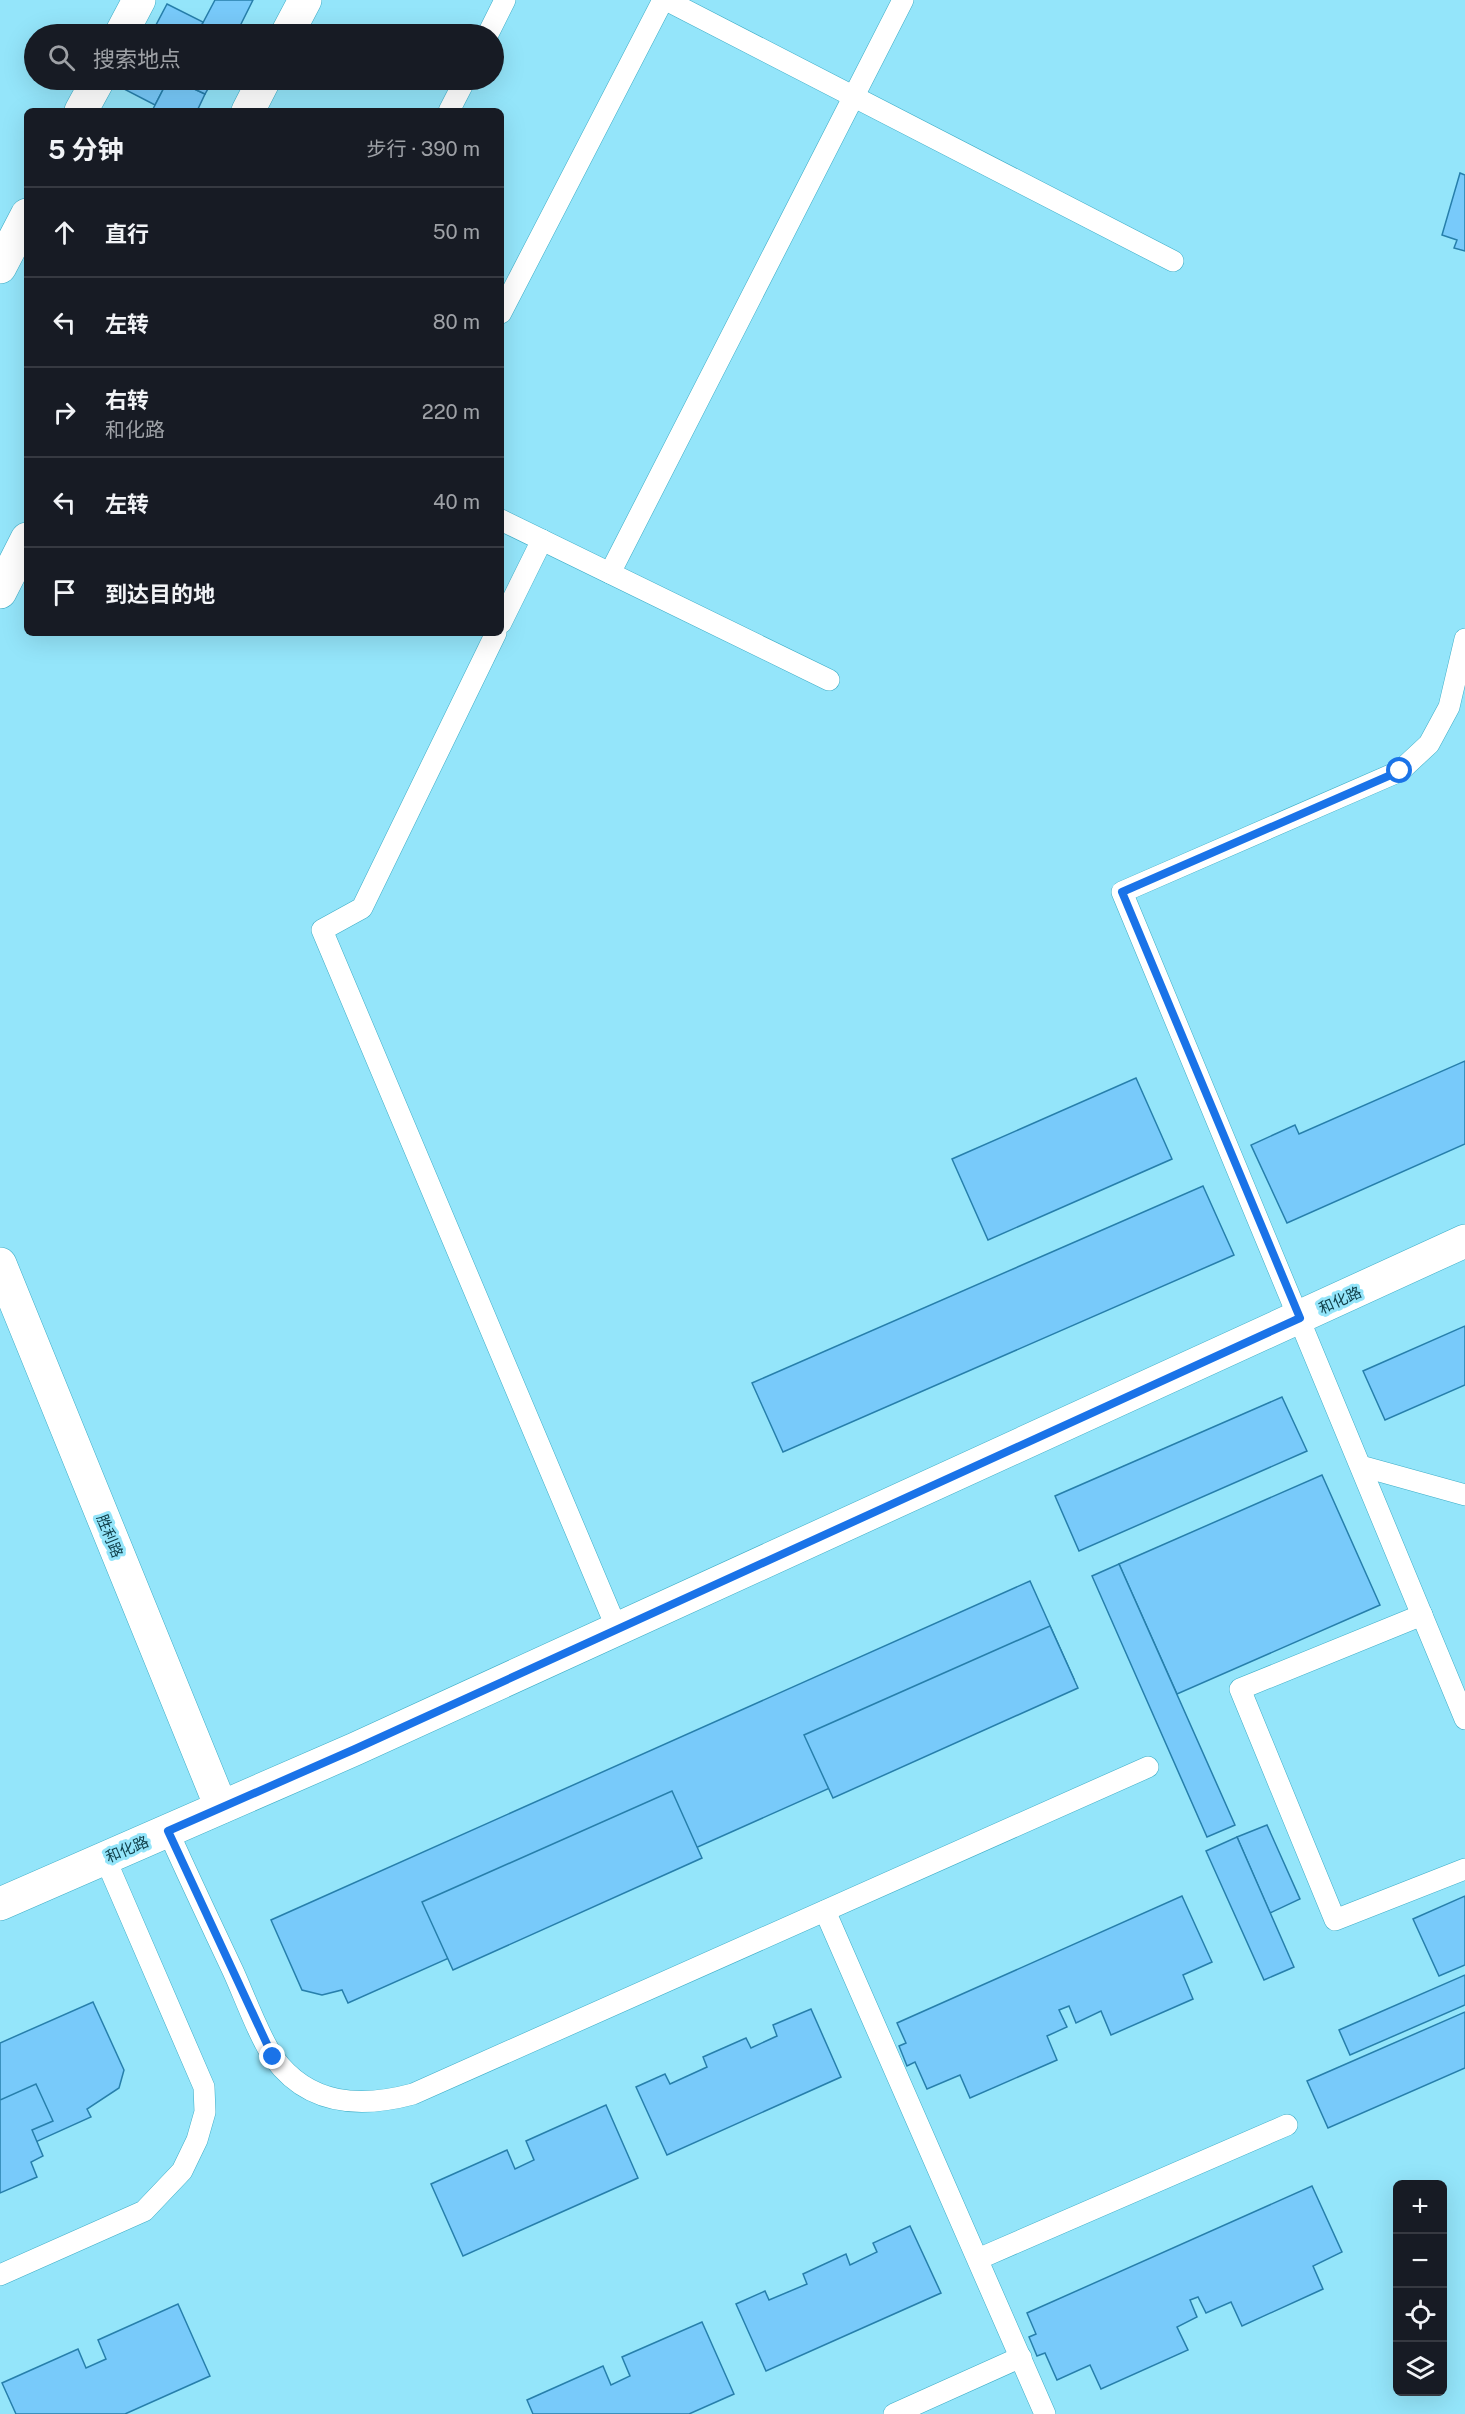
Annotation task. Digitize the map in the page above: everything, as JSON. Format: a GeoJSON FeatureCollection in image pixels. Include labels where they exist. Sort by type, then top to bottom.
{"type":"FeatureCollection","features":[{"type":"Feature","properties":{"kind":"street"},"geometry":{"type":"LineString","coordinates":[[126,24],[139,0]]}},
{"type":"Feature","properties":{"kind":"street"},"geometry":{"type":"LineString","coordinates":[[292,24],[305,0]]}},
{"type":"Feature","properties":{"kind":"street"},"geometry":{"type":"LineString","coordinates":[[83,108],[93,90]]}},
{"type":"Feature","properties":{"kind":"street"},"geometry":{"type":"LineString","coordinates":[[250,108],[259,90]]}},
{"type":"Feature","properties":{"kind":"street"},"geometry":{"type":"LineString","coordinates":[[0,267],[24,221]]}},
{"type":"Feature","properties":{"kind":"street"},"geometry":{"type":"LineString","coordinates":[[0,592],[24,545]]}},
{"type":"Feature","properties":{"kind":"street","name":"和化路"},"geometry":{"type":"LineString","coordinates":[[0,1904],[617,1629],[1465,1241]]}},
{"type":"Feature","properties":{"kind":"street","name":"胜利路"},"geometry":{"type":"LineString","coordinates":[[0,1264],[221,1807]]}},
{"type":"Feature","properties":{"kind":"lane"},"geometry":{"type":"LineString","coordinates":[[493,24],[505,0]]}},
{"type":"Feature","properties":{"kind":"lane"},"geometry":{"type":"LineString","coordinates":[[504,307],[664,0],[1173,261]]}},
{"type":"Feature","properties":{"kind":"lane"},"geometry":{"type":"LineString","coordinates":[[610,573],[903,0]]}},
{"type":"Feature","properties":{"kind":"lane"},"geometry":{"type":"LineString","coordinates":[[451,108],[460,90]]}},
{"type":"Feature","properties":{"kind":"lane"},"geometry":{"type":"LineString","coordinates":[[504,521],[829,680]]}},
{"type":"Feature","properties":{"kind":"lane"},"geometry":{"type":"LineString","coordinates":[[504,617],[542,540]]}},
{"type":"Feature","properties":{"kind":"lane"},"geometry":{"type":"LineString","coordinates":[[495,636],[362,908],[322,930],[617,1629]]}},
{"type":"Feature","properties":{"kind":"lane"},"geometry":{"type":"LineString","coordinates":[[1465,639],[1449,707],[1429,744],[1400,771],[1122,892],[1465,1719]]}},
{"type":"Feature","properties":{"kind":"lane"},"geometry":{"type":"LineString","coordinates":[[1361,1466],[1465,1495]]}},
{"type":"Feature","properties":{"kind":"lane"},"geometry":{"type":"LineString","coordinates":[[1422,1615],[1240,1689],[1335,1920],[1465,1869]]}},
{"type":"Feature","properties":{"kind":"lane"},"geometry":{"type":"LineString","coordinates":[[168,1831],[273,2057],[309,2088],[333,2100],[360,2103],[389,2101],[413,2094],[1148,1767]]}},
{"type":"Feature","properties":{"kind":"lane"},"geometry":{"type":"LineString","coordinates":[[0,2275],[144,2211],[182,2170],[197,2140],[205,2112],[204,2087],[105,1858]]}},
{"type":"Feature","properties":{"kind":"lane"},"geometry":{"type":"LineString","coordinates":[[825,1911],[1045,2414]]}},
{"type":"Feature","properties":{"kind":"lane"},"geometry":{"type":"LineString","coordinates":[[978,2259],[1287,2125]]}},
{"type":"Feature","properties":{"kind":"lane"},"geometry":{"type":"LineString","coordinates":[[894,2414],[1020,2357]]}},
{"type":"Feature","properties":{"kind":"building"},"geometry":{"type":"Polygon","coordinates":[[[215,0],[253,0],[241,24],[202,24],[215,0]]]}},
{"type":"Feature","properties":{"kind":"building"},"geometry":{"type":"Polygon","coordinates":[[[167,4],[203,22],[202,24],[157,24],[167,4]]]}},
{"type":"Feature","properties":{"kind":"building"},"geometry":{"type":"Polygon","coordinates":[[[126,90],[163,90],[155,105],[126,90]]]}},
{"type":"Feature","properties":{"kind":"building"},"geometry":{"type":"Polygon","coordinates":[[[163,90],[196,90],[205,94],[198,108],[154,108],[163,90]]]}},
{"type":"Feature","properties":{"kind":"building"},"geometry":{"type":"Polygon","coordinates":[[[1460,173],[1465,175],[1465,251],[1454,248],[1457,240],[1442,235],[1460,173]]]}},
{"type":"Feature","properties":{"kind":"building"},"geometry":{"type":"Polygon","coordinates":[[[1465,1061],[1465,1144],[1287,1223],[1251,1145],[1295,1125],[1299,1134],[1465,1061]]]}},
{"type":"Feature","properties":{"kind":"building"},"geometry":{"type":"Polygon","coordinates":[[[1136,1078],[1172,1159],[988,1240],[952,1159],[1136,1078]]]}},
{"type":"Feature","properties":{"kind":"building"},"geometry":{"type":"Polygon","coordinates":[[[1203,1186],[1234,1255],[783,1452],[752,1383],[1203,1186]]]}},
{"type":"Feature","properties":{"kind":"building"},"geometry":{"type":"Polygon","coordinates":[[[1465,1326],[1465,1385],[1385,1420],[1363,1371],[1465,1326]]]}},
{"type":"Feature","properties":{"kind":"building"},"geometry":{"type":"Polygon","coordinates":[[[1282,1397],[1307,1451],[1079,1551],[1055,1496],[1282,1397]]]}},
{"type":"Feature","properties":{"kind":"building"},"geometry":{"type":"Polygon","coordinates":[[[1322,1475],[1380,1605],[1177,1694],[1119,1564],[1322,1475]]]}},
{"type":"Feature","properties":{"kind":"building"},"geometry":{"type":"Polygon","coordinates":[[[1119,1564],[1235,1825],[1207,1837],[1092,1576],[1119,1564]]]}},
{"type":"Feature","properties":{"kind":"building"},"geometry":{"type":"Polygon","coordinates":[[[1030,1581],[1074,1679],[348,2003],[342,1990],[322,1995],[302,1990],[271,1920],[1030,1581]]]}},
{"type":"Feature","properties":{"kind":"building"},"geometry":{"type":"Polygon","coordinates":[[[1050,1626],[1078,1688],[833,1798],[804,1735],[1050,1626]]]}},
{"type":"Feature","properties":{"kind":"building"},"geometry":{"type":"Polygon","coordinates":[[[672,1791],[702,1858],[453,1970],[422,1902],[672,1791]]]}},
{"type":"Feature","properties":{"kind":"building"},"geometry":{"type":"Polygon","coordinates":[[[1267,1825],[1300,1899],[1270,1913],[1237,1837],[1267,1825]]]}},
{"type":"Feature","properties":{"kind":"building"},"geometry":{"type":"Polygon","coordinates":[[[1237,1837],[1294,1967],[1264,1980],[1206,1851],[1237,1837]]]}},
{"type":"Feature","properties":{"kind":"building"},"geometry":{"type":"Polygon","coordinates":[[[1182,1896],[1212,1962],[1183,1975],[1193,1999],[1111,2035],[1101,2011],[1076,2023],[1069,2006],[1059,2010],[1067,2027],[1047,2036],[1057,2060],[970,2098],[960,2075],[927,2089],[915,2062],[907,2066],[899,2046],[906,2043],[897,2023],[1182,1896]]]}},
{"type":"Feature","properties":{"kind":"building"},"geometry":{"type":"Polygon","coordinates":[[[1465,1896],[1465,1965],[1439,1976],[1413,1919],[1465,1896]]]}},
{"type":"Feature","properties":{"kind":"building"},"geometry":{"type":"Polygon","coordinates":[[[1465,1975],[1465,2005],[1350,2055],[1339,2030],[1465,1975]]]}},
{"type":"Feature","properties":{"kind":"building"},"geometry":{"type":"Polygon","coordinates":[[[93,2002],[124,2070],[119,2088],[87,2109],[91,2117],[0,2158],[0,2043],[93,2002]]]}},
{"type":"Feature","properties":{"kind":"building"},"geometry":{"type":"Polygon","coordinates":[[[811,2009],[841,2077],[667,2155],[636,2087],[665,2074],[670,2084],[707,2067],[703,2057],[746,2038],[751,2048],[777,2036],[773,2025],[811,2009]]]}},
{"type":"Feature","properties":{"kind":"building"},"geometry":{"type":"Polygon","coordinates":[[[1465,2012],[1465,2068],[1328,2128],[1307,2081],[1465,2012]]]}},
{"type":"Feature","properties":{"kind":"building"},"geometry":{"type":"Polygon","coordinates":[[[36,2084],[53,2121],[32,2130],[43,2156],[31,2162],[37,2177],[0,2193],[0,2100],[36,2084]]]}},
{"type":"Feature","properties":{"kind":"building"},"geometry":{"type":"Polygon","coordinates":[[[606,2105],[638,2178],[463,2256],[431,2184],[507,2150],[515,2169],[534,2160],[526,2141],[606,2105]]]}},
{"type":"Feature","properties":{"kind":"building"},"geometry":{"type":"Polygon","coordinates":[[[1312,2186],[1342,2252],[1313,2266],[1323,2289],[1242,2326],[1231,2302],[1206,2313],[1198,2297],[1190,2300],[1197,2317],[1177,2327],[1188,2350],[1101,2389],[1090,2365],[1057,2380],[1045,2353],[1037,2356],[1029,2337],[1036,2334],[1027,2313],[1312,2186]]]}},
{"type":"Feature","properties":{"kind":"building"},"geometry":{"type":"Polygon","coordinates":[[[910,2226],[941,2293],[766,2371],[736,2304],[765,2291],[769,2300],[807,2284],[803,2274],[846,2254],[850,2265],[877,2252],[873,2243],[910,2226]]]}},
{"type":"Feature","properties":{"kind":"building"},"geometry":{"type":"Polygon","coordinates":[[[178,2304],[210,2376],[125,2414],[16,2414],[2,2383],[78,2349],[86,2368],[106,2359],[98,2340],[178,2304]]]}},
{"type":"Feature","properties":{"kind":"building"},"geometry":{"type":"Polygon","coordinates":[[[702,2322],[734,2394],[689,2414],[533,2414],[527,2400],[603,2366],[611,2385],[630,2376],[622,2357],[702,2322]]]}},
{"type":"Feature","properties":{"kind":"route"},"geometry":{"type":"LineString","coordinates":[[273,2057],[168,1831],[355,1749],[1300,1318],[1122,892],[1400,771]]}}]}
